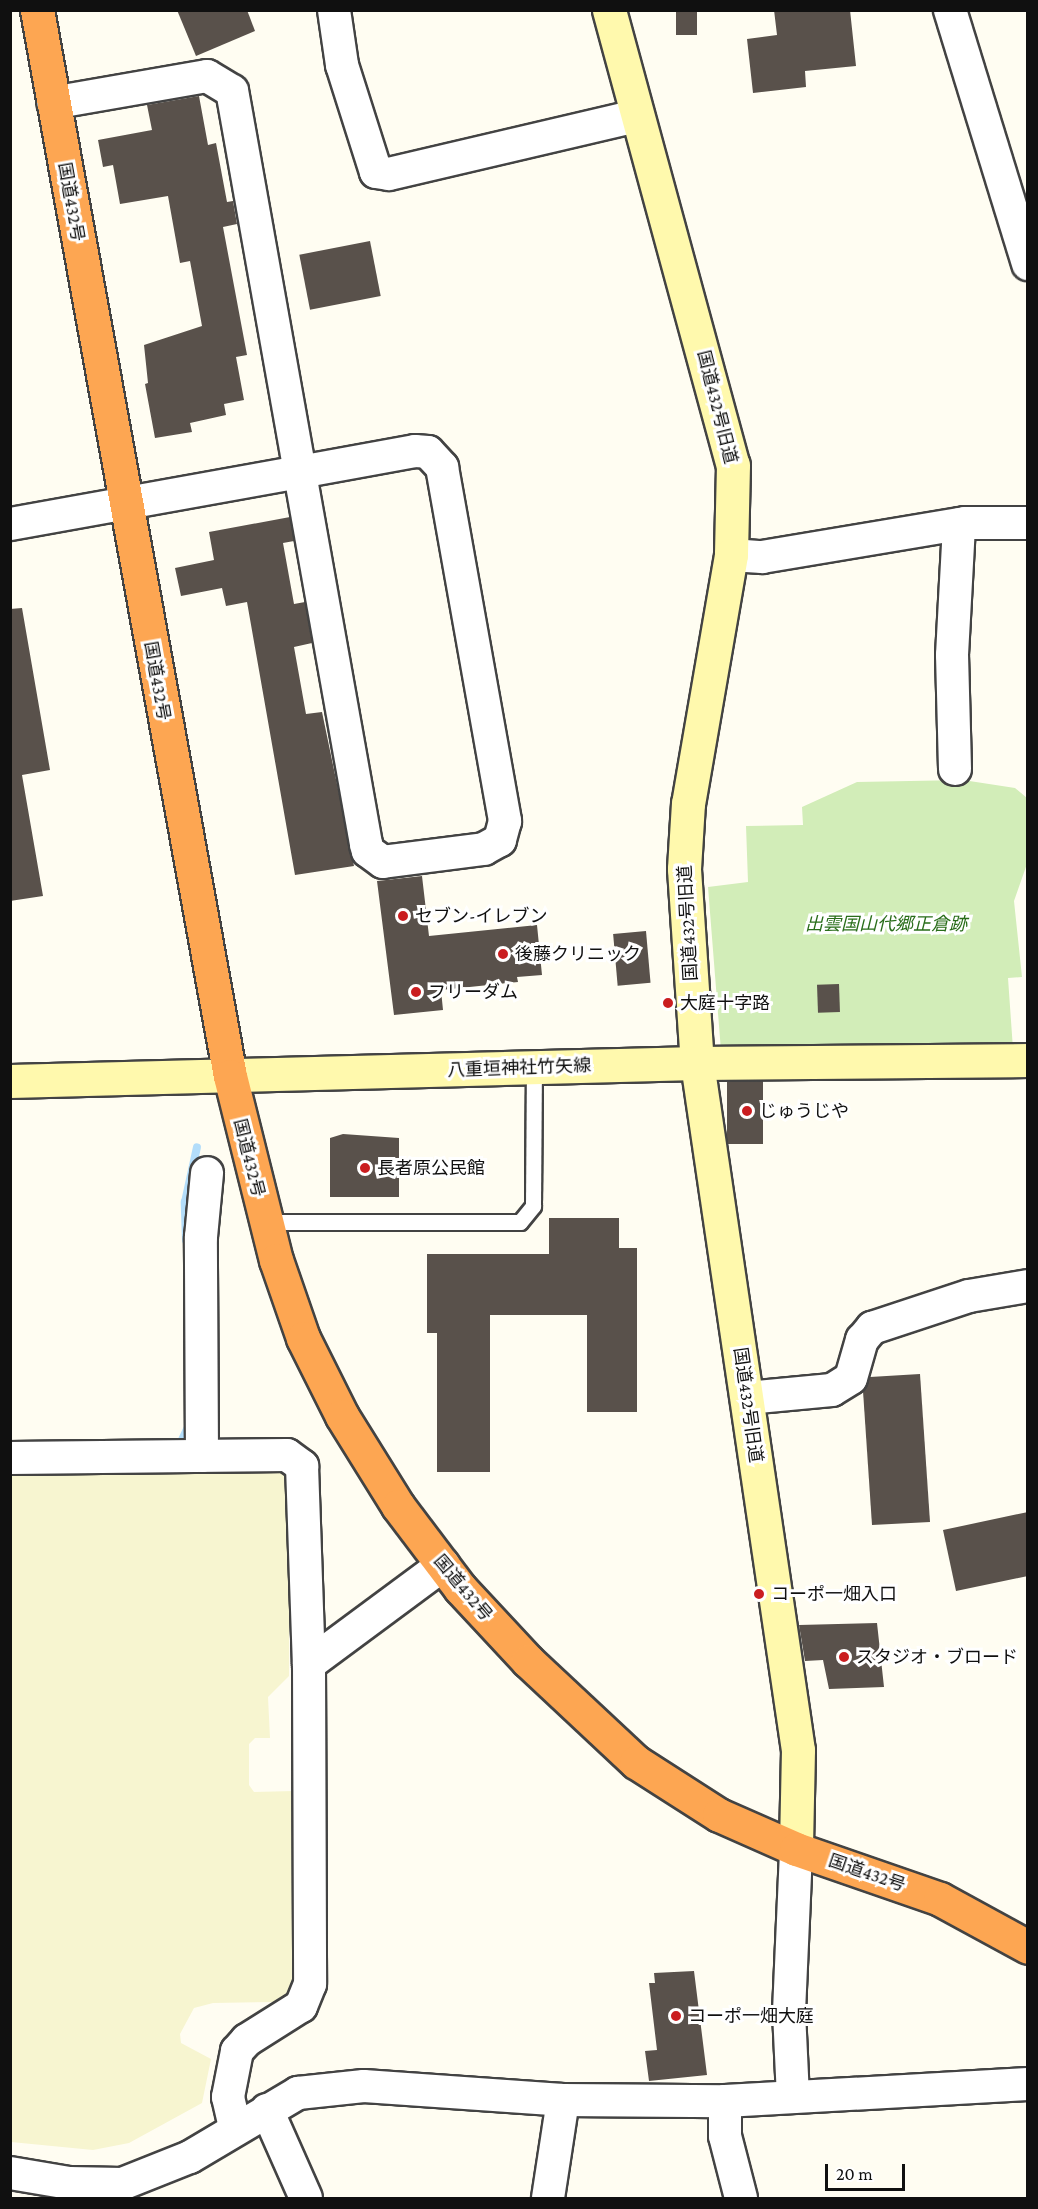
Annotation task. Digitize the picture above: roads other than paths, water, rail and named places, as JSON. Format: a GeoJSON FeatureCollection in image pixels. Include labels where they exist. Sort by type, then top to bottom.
{"type":"FeatureCollection","features":[{"type":"Feature","properties":{"kind":"highway","name":"国道432号"},"geometry":{"type":"LineString","coordinates":[[37,10],[230,1076],[265,1222],[303,1338],[342,1416],[398,1506],[443,1565],[528,1661],[636,1762],[719,1815],[796,1849],[940,1899],[1028,1947]]}},
{"type":"Feature","properties":{"kind":"street"},"geometry":{"type":"LineString","coordinates":[[334,10],[342,65],[376,172],[389,174],[636,116]]}},
{"type":"Feature","properties":{"kind":"street","name":"国道432号旧道"},"geometry":{"type":"LineString","coordinates":[[609,10],[636,116],[733,465],[730,555],[688,803],[684,869],[697,1063],[798,1750],[796,1849]]}},
{"type":"Feature","properties":{"kind":"street"},"geometry":{"type":"LineString","coordinates":[[950,10],[1028,264]]}},
{"type":"Feature","properties":{"kind":"street"},"geometry":{"type":"LineString","coordinates":[[10,524],[125,504],[300,472],[416,451],[428,452],[442,467],[505,821],[500,840],[493,846],[383,862],[368,851],[300,472],[232,91],[207,76],[53,103]]}},
{"type":"Feature","properties":{"kind":"street"},"geometry":{"type":"LineString","coordinates":[[730,555],[762,557],[959,524],[1028,523]]}},
{"type":"Feature","properties":{"kind":"street"},"geometry":{"type":"LineString","coordinates":[[955,769],[952,655],[959,524]]}},
{"type":"Feature","properties":{"kind":"street","name":"八重垣神社竹矢線"},"geometry":{"type":"LineString","coordinates":[[10,1081],[697,1063],[1028,1060]]}},
{"type":"Feature","properties":{"kind":"street"},"geometry":{"type":"LineString","coordinates":[[202,1456],[201,1237],[207,1173]]}},
{"type":"Feature","properties":{"kind":"street"},"geometry":{"type":"LineString","coordinates":[[747,1398],[832,1390],[851,1378],[862,1340],[872,1328],[969,1296],[1028,1286]]}},
{"type":"Feature","properties":{"kind":"street"},"geometry":{"type":"LineString","coordinates":[[10,1458],[287,1455],[302,1466],[309,1664],[310,1984],[301,2006],[247,2040],[237,2051],[228,2097],[235,2127]]}},
{"type":"Feature","properties":{"kind":"street"},"geometry":{"type":"LineString","coordinates":[[309,1664],[443,1565]]}},
{"type":"Feature","properties":{"kind":"street"},"geometry":{"type":"LineString","coordinates":[[793,2097],[789,2012],[796,1849]]}},
{"type":"Feature","properties":{"kind":"street"},"geometry":{"type":"LineString","coordinates":[[10,2173],[121,2191],[190,2157],[235,2127],[298,2093],[364,2085],[563,2100],[725,2101],[1028,2084]]}},
{"type":"Feature","properties":{"kind":"street"},"geometry":{"type":"LineString","coordinates":[[548,2199],[563,2100]]}},
{"type":"Feature","properties":{"kind":"street"},"geometry":{"type":"LineString","coordinates":[[725,2101],[725,2136],[741,2199]]}},
{"type":"Feature","properties":{"kind":"street"},"geometry":{"type":"LineString","coordinates":[[267,2110],[306,2199]]}},
{"type":"Feature","properties":{"kind":"lane"},"geometry":{"type":"LineString","coordinates":[[265,1222],[520,1222],[533,1206],[534,1068]]}},
{"type":"Feature","properties":{"kind":"waterway"},"geometry":{"type":"LineString","coordinates":[[186,1240],[185,1202],[197,1147]]}},
{"type":"Feature","properties":{"kind":"waterway"},"geometry":{"type":"LineString","coordinates":[[173,1442],[181,1442],[190,1423]]}},
{"type":"Feature","properties":{"kind":"place","name":"セブン-イレブン"},"geometry":{"type":"Point","coordinates":[403,916]}},
{"type":"Feature","properties":{"kind":"place","name":"後藤クリニック"},"geometry":{"type":"Point","coordinates":[503,954]}},
{"type":"Feature","properties":{"kind":"place","name":"フリーダム"},"geometry":{"type":"Point","coordinates":[416,992]}},
{"type":"Feature","properties":{"kind":"place","name":"大庭十字路"},"geometry":{"type":"Point","coordinates":[668,1003]}},
{"type":"Feature","properties":{"kind":"place","name":"じゅうじや"},"geometry":{"type":"Point","coordinates":[747,1111]}},
{"type":"Feature","properties":{"kind":"place","name":"長者原公民館"},"geometry":{"type":"Point","coordinates":[365,1168]}},
{"type":"Feature","properties":{"kind":"place","name":"コーポ一畑入口"},"geometry":{"type":"Point","coordinates":[759,1594]}},
{"type":"Feature","properties":{"kind":"place","name":"スタジオ・ブロード"},"geometry":{"type":"Point","coordinates":[844,1657]}},
{"type":"Feature","properties":{"kind":"place","name":"コーポ一畑大庭"},"geometry":{"type":"Point","coordinates":[676,2016]}},
{"type":"Feature","properties":{"kind":"park label","name":"出雲国山代郷正倉跡"},"geometry":{"type":"Point","coordinates":[886,924]}}]}
